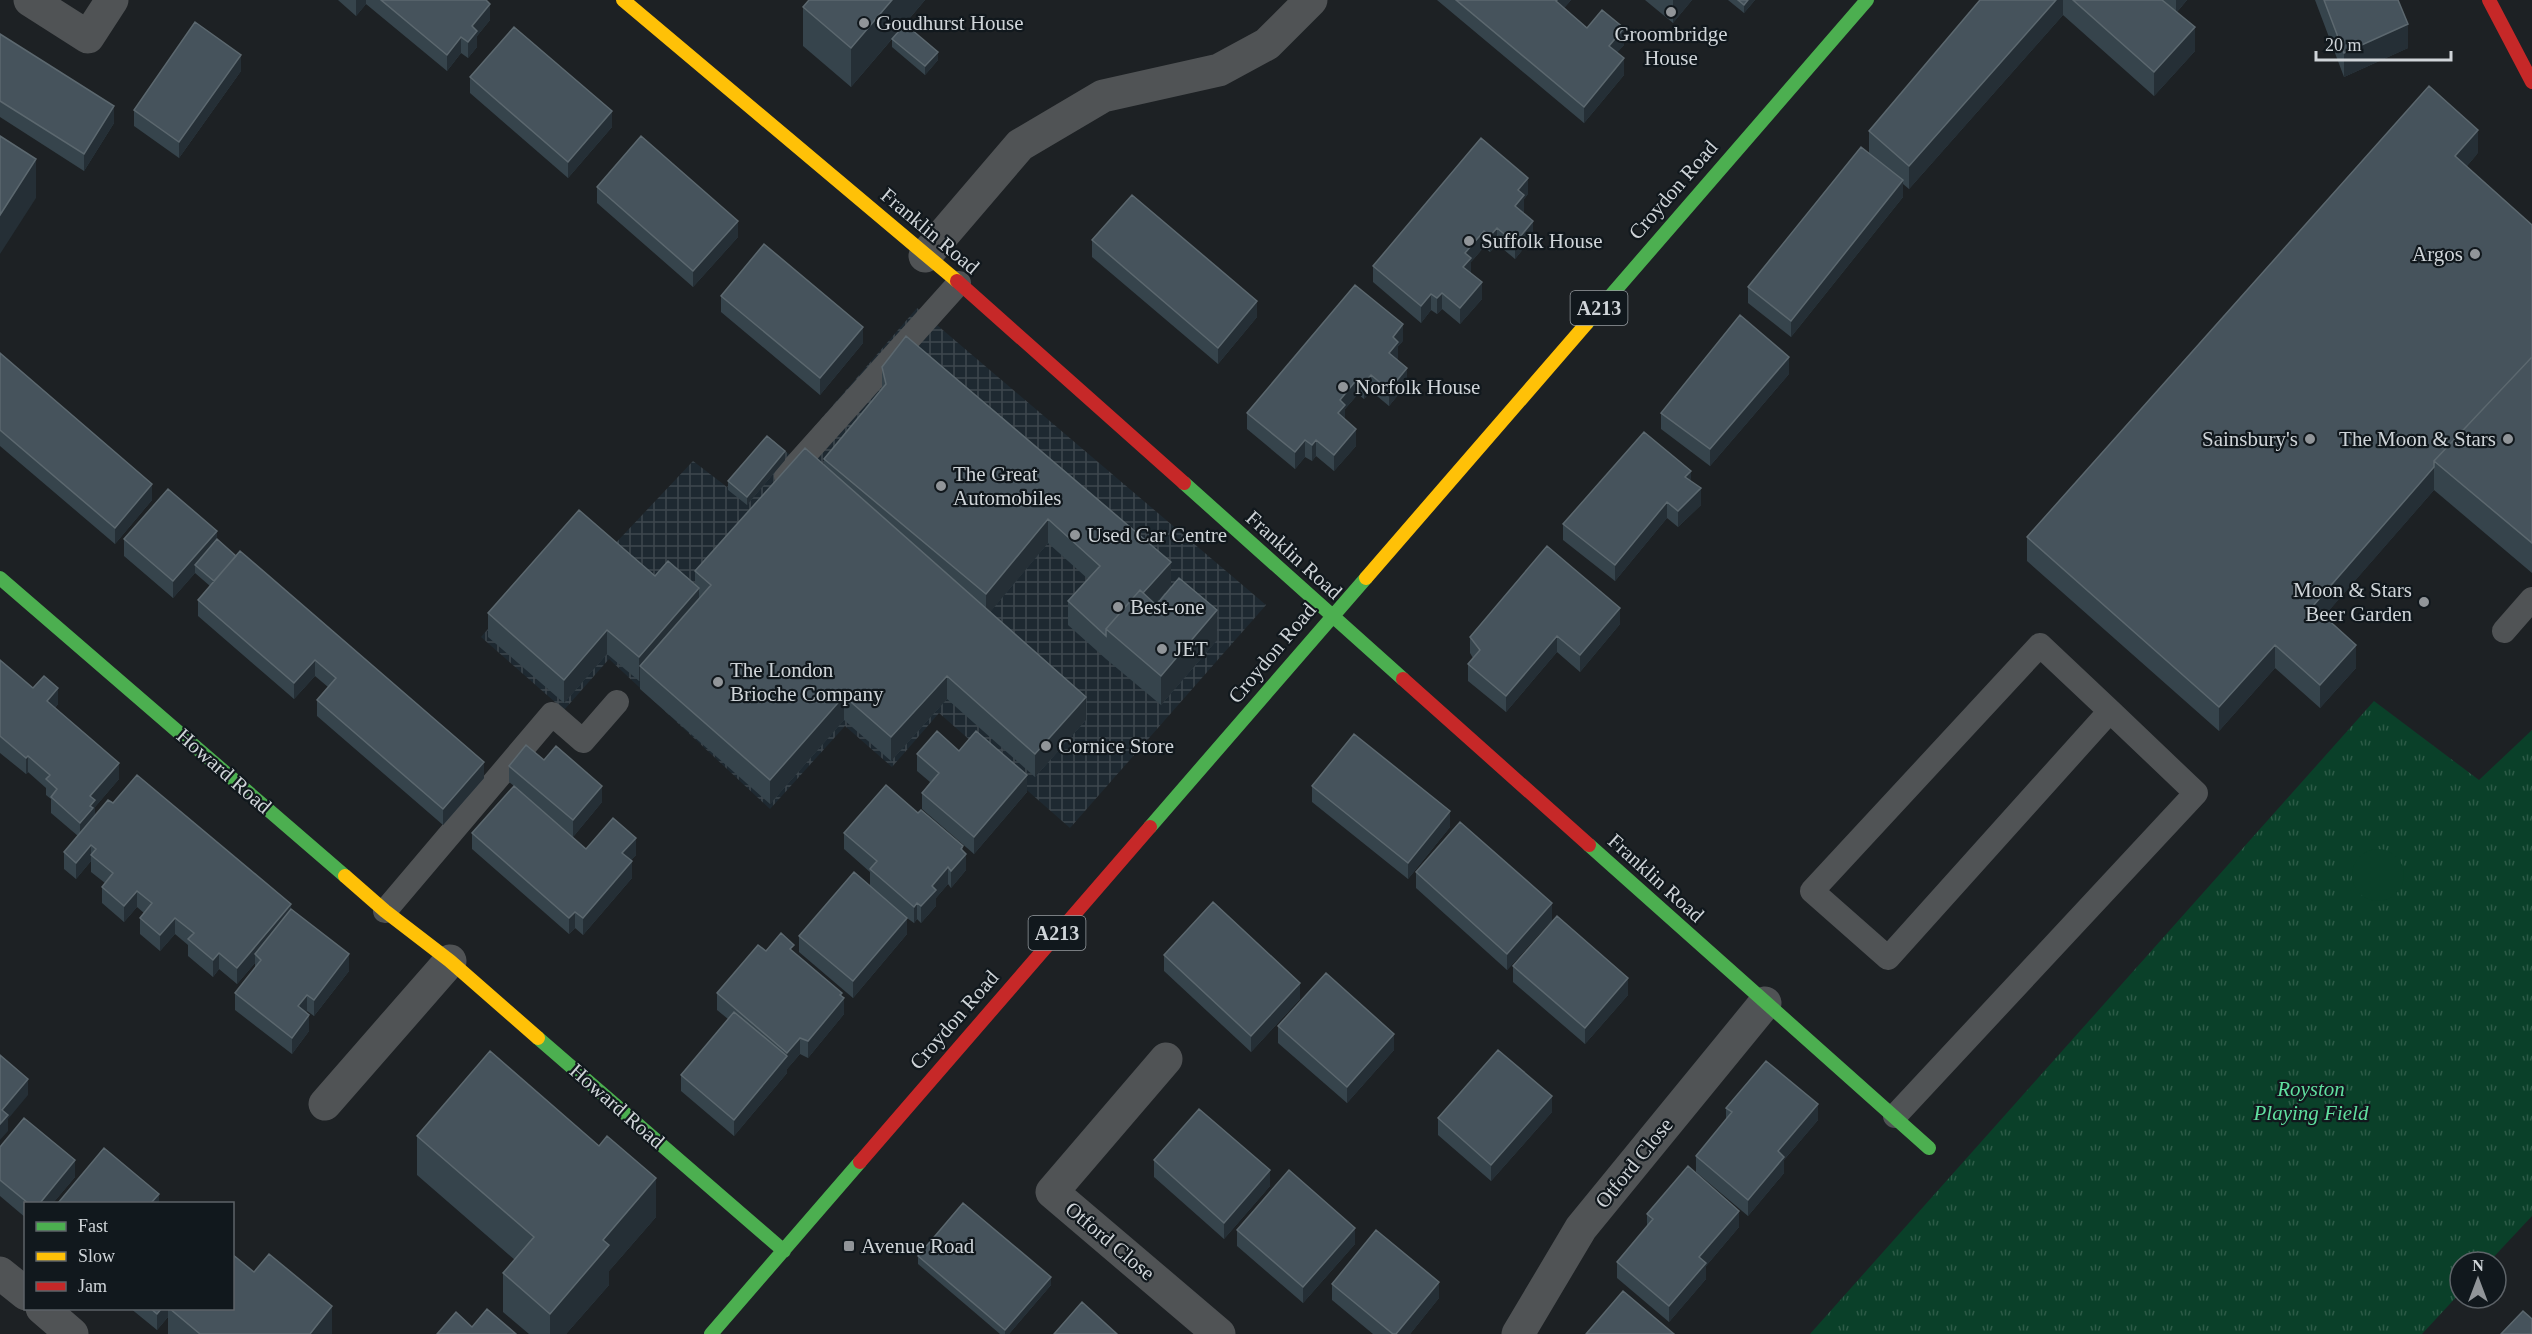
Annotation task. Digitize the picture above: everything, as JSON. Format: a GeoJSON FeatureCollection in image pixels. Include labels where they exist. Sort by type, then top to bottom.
{"type":"FeatureCollection","features":[{"type":"Feature","properties":{"kind":"street"},"geometry":{"type":"LineString","coordinates":[[30,0],[88,37],[112,0]]}},
{"type":"Feature","properties":{"kind":"street","name":"Franklin Road"},"geometry":{"type":"LineString","coordinates":[[623,0],[959,283],[1929,1148]]}},
{"type":"Feature","properties":{"kind":"street"},"geometry":{"type":"LineString","coordinates":[[925,256],[1020,145],[1103,96],[1219,70],[1267,44],[1311,0]]}},
{"type":"Feature","properties":{"kind":"street","name":"Croydon Road"},"geometry":{"type":"LineString","coordinates":[[711,1334],[1867,0]]}},
{"type":"Feature","properties":{"kind":"street"},"geometry":{"type":"LineString","coordinates":[[2489,0],[2532,82]]}},
{"type":"Feature","properties":{"kind":"street","name":"Howard Road"},"geometry":{"type":"LineString","coordinates":[[0,578],[385,911],[450,961],[784,1251]]}},
{"type":"Feature","properties":{"kind":"street"},"geometry":{"type":"LineString","coordinates":[[325,1104],[450,961]]}},
{"type":"Feature","properties":{"kind":"street","name":"Otford Close"},"geometry":{"type":"LineString","coordinates":[[1518,1334],[1581,1228],[1766,1003]]}},
{"type":"Feature","properties":{"kind":"street","name":"Otford Close"},"geometry":{"type":"LineString","coordinates":[[1166,1059],[1052,1192],[1219,1334]]}},
{"type":"Feature","properties":{"kind":"street"},"geometry":{"type":"LineString","coordinates":[[0,1273],[24,1292]]}},
{"type":"Feature","properties":{"kind":"street"},"geometry":{"type":"LineString","coordinates":[[44,1310],[72,1334]]}},
{"type":"Feature","properties":{"kind":"lane"},"geometry":{"type":"LineString","coordinates":[[770,494],[959,283]]}},
{"type":"Feature","properties":{"kind":"lane"},"geometry":{"type":"LineString","coordinates":[[2504,631],[2532,599]]}},
{"type":"Feature","properties":{"kind":"lane"},"geometry":{"type":"LineString","coordinates":[[1895,1116],[2196,793],[2110,711],[2040,645],[1812,891],[1888,958],[2110,711]]}},
{"type":"Feature","properties":{"kind":"lane"},"geometry":{"type":"LineString","coordinates":[[385,911],[552,714],[583,741],[617,702]]}},
{"type":"Feature","properties":{"kind":"shaded area"},"geometry":{"type":"Polygon","coordinates":[[[917,308],[1266,605],[1070,828],[939,713],[892,767],[845,726],[770,809],[609,659],[564,710],[481,637],[580,523],[611,548],[693,461],[727,487],[769,437],[790,455],[917,308]]]}},
{"type":"Feature","properties":{"kind":"green space","name":"Royston Playing Field"},"geometry":{"type":"Polygon","coordinates":[[[2374,701],[2479,780],[2532,730],[2532,1216],[2500,1250],[2448,1250],[2448,1306],[2422,1334],[1810,1334],[2374,701]]]}},
{"type":"Feature","properties":{"kind":"green space"},"geometry":{"type":"Polygon","coordinates":[[[2378,849],[2388,851],[2396,857],[2402,865],[2404,875],[2402,885],[2396,893],[2388,899],[2378,901],[2368,899],[2360,893],[2354,885],[2352,875],[2354,865],[2360,857],[2368,851],[2378,849]]]}},
{"type":"Feature","properties":{"kind":"building"},"geometry":{"type":"Polygon","coordinates":[[[381,0],[486,0],[490,4],[472,26],[477,31],[468,42],[461,37],[447,55],[381,0]]]}},
{"type":"Feature","properties":{"kind":"building"},"geometry":{"type":"Polygon","coordinates":[[[809,0],[892,0],[851,48],[803,7],[809,0]]]}},
{"type":"Feature","properties":{"kind":"building"},"geometry":{"type":"Polygon","coordinates":[[[1456,0],[1557,0],[1587,28],[1602,10],[1624,28],[1609,46],[1624,58],[1584,107],[1456,0]]]}},
{"type":"Feature","properties":{"kind":"building"},"geometry":{"type":"Polygon","coordinates":[[[1738,0],[1748,0],[1744,5],[1738,0]]]}},
{"type":"Feature","properties":{"kind":"building"},"geometry":{"type":"Polygon","coordinates":[[[1980,0],[2056,0],[1909,166],[1869,131],[1980,0]]]}},
{"type":"Feature","properties":{"kind":"building"},"geometry":{"type":"Polygon","coordinates":[[[2073,0],[2162,0],[2195,27],[2154,72],[2073,0]]]}},
{"type":"Feature","properties":{"kind":"building"},"geometry":{"type":"Polygon","coordinates":[[[2324,0],[2398,0],[2408,24],[2344,53],[2324,0]]]}},
{"type":"Feature","properties":{"kind":"building"},"geometry":{"type":"Polygon","coordinates":[[[195,22],[241,55],[179,142],[134,110],[195,22]]]}},
{"type":"Feature","properties":{"kind":"building"},"geometry":{"type":"Polygon","coordinates":[[[905,24],[938,52],[925,66],[892,39],[905,24]]]}},
{"type":"Feature","properties":{"kind":"building"},"geometry":{"type":"Polygon","coordinates":[[[514,27],[612,111],[568,162],[470,77],[514,27]]]}},
{"type":"Feature","properties":{"kind":"building"},"geometry":{"type":"Polygon","coordinates":[[[0,34],[114,106],[84,154],[0,101],[0,34]]]}},
{"type":"Feature","properties":{"kind":"building","name":"Sainsbury's"},"geometry":{"type":"Polygon","coordinates":[[[2429,86],[2478,130],[2455,156],[2532,225],[2532,357],[2434,461],[2434,467],[2313,606],[2356,645],[2320,685],[2275,645],[2219,707],[2027,537],[2429,86]]]}},
{"type":"Feature","properties":{"kind":"building"},"geometry":{"type":"Polygon","coordinates":[[[0,136],[36,159],[0,215],[0,136]]]}},
{"type":"Feature","properties":{"kind":"building"},"geometry":{"type":"Polygon","coordinates":[[[641,136],[738,221],[693,271],[597,187],[641,136]]]}},
{"type":"Feature","properties":{"kind":"building","name":"Suffolk House"},"geometry":{"type":"Polygon","coordinates":[[[1481,138],[1528,178],[1518,190],[1524,195],[1515,206],[1533,221],[1515,243],[1497,228],[1490,236],[1484,231],[1465,253],[1471,258],[1463,267],[1482,282],[1460,308],[1442,293],[1437,298],[1431,294],[1421,306],[1373,266],[1481,138]]]}},
{"type":"Feature","properties":{"kind":"building"},"geometry":{"type":"Polygon","coordinates":[[[1861,147],[1903,180],[1791,321],[1748,287],[1861,147]]]}},
{"type":"Feature","properties":{"kind":"building"},"geometry":{"type":"Polygon","coordinates":[[[1132,195],[1257,301],[1218,348],[1092,240],[1132,195]]]}},
{"type":"Feature","properties":{"kind":"building"},"geometry":{"type":"Polygon","coordinates":[[[764,244],[863,327],[820,378],[721,296],[764,244]]]}},
{"type":"Feature","properties":{"kind":"building","name":"Norfolk House"},"geometry":{"type":"Polygon","coordinates":[[[1355,285],[1403,324],[1393,337],[1398,342],[1389,353],[1407,368],[1389,390],[1371,375],[1364,383],[1358,378],[1340,400],[1345,405],[1338,413],[1356,429],[1334,455],[1316,440],[1312,445],[1305,440],[1295,452],[1247,413],[1355,285]]]}},
{"type":"Feature","properties":{"kind":"building"},"geometry":{"type":"Polygon","coordinates":[[[1740,315],[1789,357],[1710,449],[1661,413],[1740,315]]]}},
{"type":"Feature","properties":{"kind":"building","name":"The Great Automobiles"},"geometry":{"type":"Polygon","coordinates":[[[906,336],[1171,562],[1143,593],[1140,590],[1106,629],[1106,636],[1068,601],[1100,566],[1048,519],[986,594],[824,459],[886,384],[882,367],[906,336]]]}},
{"type":"Feature","properties":{"kind":"building"},"geometry":{"type":"Polygon","coordinates":[[[0,353],[152,484],[115,528],[0,430],[0,353]]]}},
{"type":"Feature","properties":{"kind":"building","name":"The Moon & Stars"},"geometry":{"type":"Polygon","coordinates":[[[2532,357],[2532,543],[2434,461],[2532,357]]]}},
{"type":"Feature","properties":{"kind":"building"},"geometry":{"type":"Polygon","coordinates":[[[1644,432],[1691,471],[1685,477],[1701,488],[1678,511],[1667,502],[1615,565],[1563,524],[1644,432]]]}},
{"type":"Feature","properties":{"kind":"building"},"geometry":{"type":"Polygon","coordinates":[[[767,436],[785,451],[747,497],[728,481],[767,436]]]}},
{"type":"Feature","properties":{"kind":"building"},"geometry":{"type":"Polygon","coordinates":[[[805,448],[1086,697],[1035,754],[947,676],[891,737],[844,696],[770,780],[640,666],[711,585],[695,571],[805,448]]]}},
{"type":"Feature","properties":{"kind":"building"},"geometry":{"type":"Polygon","coordinates":[[[168,489],[217,531],[173,581],[124,539],[168,489]]]}},
{"type":"Feature","properties":{"kind":"building"},"geometry":{"type":"Polygon","coordinates":[[[579,510],[655,576],[668,561],[699,588],[639,657],[607,630],[564,680],[488,613],[579,510]]]}},
{"type":"Feature","properties":{"kind":"building"},"geometry":{"type":"Polygon","coordinates":[[[217,539],[236,556],[214,581],[195,565],[217,539]]]}},
{"type":"Feature","properties":{"kind":"building"},"geometry":{"type":"Polygon","coordinates":[[[1547,546],[1620,608],[1580,655],[1557,636],[1506,696],[1468,664],[1480,650],[1470,637],[1547,546]]]}},
{"type":"Feature","properties":{"kind":"building"},"geometry":{"type":"Polygon","coordinates":[[[240,551],[484,762],[443,809],[317,700],[336,678],[315,660],[294,683],[198,600],[240,551]]]}},
{"type":"Feature","properties":{"kind":"building"},"geometry":{"type":"Polygon","coordinates":[[[1179,578],[1217,610],[1161,676],[1106,629],[1140,590],[1156,605],[1179,578]]]}},
{"type":"Feature","properties":{"kind":"building"},"geometry":{"type":"Polygon","coordinates":[[[0,660],[33,688],[44,676],[58,688],[47,701],[119,763],[90,796],[95,800],[90,806],[93,808],[80,823],[51,797],[57,789],[46,779],[50,775],[0,736],[0,660]]]}},
{"type":"Feature","properties":{"kind":"building"},"geometry":{"type":"Polygon","coordinates":[[[937,731],[959,751],[976,731],[1027,775],[974,837],[922,793],[939,773],[917,754],[937,731]]]}},
{"type":"Feature","properties":{"kind":"building"},"geometry":{"type":"Polygon","coordinates":[[[1354,734],[1450,811],[1408,863],[1312,786],[1354,734]]]}},
{"type":"Feature","properties":{"kind":"building"},"geometry":{"type":"Polygon","coordinates":[[[526,745],[544,760],[556,746],[602,786],[573,820],[509,766],[526,745]]]}},
{"type":"Feature","properties":{"kind":"building"},"geometry":{"type":"Polygon","coordinates":[[[137,775],[291,904],[237,968],[219,953],[213,960],[188,939],[194,933],[175,918],[160,935],[140,918],[152,903],[137,891],[124,906],[102,887],[113,873],[91,855],[96,849],[91,845],[76,863],[64,852],[108,800],[113,803],[137,775]]]}},
{"type":"Feature","properties":{"kind":"building"},"geometry":{"type":"Polygon","coordinates":[[[886,785],[918,813],[921,810],[963,846],[961,849],[966,854],[951,871],[948,867],[932,886],[936,890],[921,906],[917,903],[914,907],[870,869],[877,861],[844,833],[886,785]]]}},
{"type":"Feature","properties":{"kind":"building"},"geometry":{"type":"Polygon","coordinates":[[[514,786],[586,849],[613,818],[636,838],[622,853],[632,861],[583,918],[575,912],[569,918],[472,833],[514,786]]]}},
{"type":"Feature","properties":{"kind":"building"},"geometry":{"type":"Polygon","coordinates":[[[1460,822],[1552,903],[1507,954],[1416,872],[1460,822]]]}},
{"type":"Feature","properties":{"kind":"building"},"geometry":{"type":"Polygon","coordinates":[[[854,872],[907,918],[853,981],[799,936],[854,872]]]}},
{"type":"Feature","properties":{"kind":"building"},"geometry":{"type":"Polygon","coordinates":[[[1213,902],[1300,983],[1251,1036],[1164,955],[1213,902]]]}},
{"type":"Feature","properties":{"kind":"building"},"geometry":{"type":"Polygon","coordinates":[[[291,909],[349,954],[314,1000],[307,995],[298,1006],[309,1015],[292,1038],[235,993],[261,960],[255,954],[291,909]]]}},
{"type":"Feature","properties":{"kind":"building"},"geometry":{"type":"Polygon","coordinates":[[[1557,916],[1628,978],[1585,1028],[1513,966],[1557,916]]]}},
{"type":"Feature","properties":{"kind":"building"},"geometry":{"type":"Polygon","coordinates":[[[781,933],[794,945],[790,949],[842,993],[840,995],[844,998],[808,1041],[800,1038],[787,1053],[717,993],[758,945],[766,951],[781,933]]]}},
{"type":"Feature","properties":{"kind":"building"},"geometry":{"type":"Polygon","coordinates":[[[1326,973],[1394,1034],[1347,1087],[1278,1026],[1326,973]]]}},
{"type":"Feature","properties":{"kind":"building"},"geometry":{"type":"Polygon","coordinates":[[[734,1012],[787,1056],[734,1120],[681,1075],[734,1012]]]}},
{"type":"Feature","properties":{"kind":"building"},"geometry":{"type":"Polygon","coordinates":[[[1498,1050],[1552,1096],[1491,1165],[1438,1118],[1498,1050]]]}},
{"type":"Feature","properties":{"kind":"building"},"geometry":{"type":"Polygon","coordinates":[[[490,1051],[599,1146],[607,1136],[656,1178],[603,1240],[609,1245],[550,1314],[503,1273],[534,1237],[417,1136],[490,1051]]]}},
{"type":"Feature","properties":{"kind":"building"},"geometry":{"type":"Polygon","coordinates":[[[0,1055],[28,1079],[2,1110],[8,1115],[0,1124],[0,1055]]]}},
{"type":"Feature","properties":{"kind":"building"},"geometry":{"type":"Polygon","coordinates":[[[1766,1061],[1818,1104],[1778,1151],[1784,1157],[1748,1200],[1696,1156],[1732,1112],[1726,1108],[1766,1061]]]}},
{"type":"Feature","properties":{"kind":"building"},"geometry":{"type":"Polygon","coordinates":[[[1199,1109],[1270,1170],[1224,1223],[1154,1160],[1199,1109]]]}},
{"type":"Feature","properties":{"kind":"building"},"geometry":{"type":"Polygon","coordinates":[[[24,1118],[75,1160],[41,1202],[27,1202],[0,1180],[0,1147],[24,1118]]]}},
{"type":"Feature","properties":{"kind":"building"},"geometry":{"type":"Polygon","coordinates":[[[104,1148],[159,1194],[152,1202],[59,1202],[104,1148]]]}},
{"type":"Feature","properties":{"kind":"building"},"geometry":{"type":"Polygon","coordinates":[[[1688,1166],[1739,1211],[1699,1257],[1706,1263],[1669,1306],[1617,1262],[1653,1219],[1647,1214],[1688,1166]]]}},
{"type":"Feature","properties":{"kind":"building"},"geometry":{"type":"Polygon","coordinates":[[[1289,1170],[1355,1228],[1303,1287],[1237,1230],[1289,1170]]]}},
{"type":"Feature","properties":{"kind":"building"},"geometry":{"type":"Polygon","coordinates":[[[963,1203],[1051,1277],[1005,1330],[918,1256],[963,1203]]]}},
{"type":"Feature","properties":{"kind":"building"},"geometry":{"type":"Polygon","coordinates":[[[1376,1230],[1439,1282],[1396,1334],[1393,1334],[1332,1284],[1376,1230]]]}},
{"type":"Feature","properties":{"kind":"building"},"geometry":{"type":"Polygon","coordinates":[[[269,1254],[332,1306],[310,1334],[200,1334],[171,1310],[234,1310],[234,1256],[254,1272],[269,1254]]]}},
{"type":"Feature","properties":{"kind":"building"},"geometry":{"type":"Polygon","coordinates":[[[1623,1291],[1674,1334],[1586,1334],[1623,1291]]]}},
{"type":"Feature","properties":{"kind":"building"},"geometry":{"type":"Polygon","coordinates":[[[1082,1302],[1117,1334],[1054,1334],[1082,1302]]]}},
{"type":"Feature","properties":{"kind":"building"},"geometry":{"type":"Polygon","coordinates":[[[487,1309],[516,1334],[437,1334],[456,1312],[472,1327],[487,1309]]]}},
{"type":"Feature","properties":{"kind":"building"},"geometry":{"type":"Polygon","coordinates":[[[2523,1311],[2532,1319],[2532,1334],[2501,1334],[2523,1311]]]}},
{"type":"Feature","properties":{"kind":"traffic: fast"},"geometry":{"type":"LineString","coordinates":[[1587,323],[1867,0]]}},
{"type":"Feature","properties":{"kind":"traffic: fast"},"geometry":{"type":"LineString","coordinates":[[1184,483],[1403,679]]}},
{"type":"Feature","properties":{"kind":"traffic: fast"},"geometry":{"type":"LineString","coordinates":[[0,578],[345,876]]}},
{"type":"Feature","properties":{"kind":"traffic: fast"},"geometry":{"type":"LineString","coordinates":[[1150,827],[1366,578]]}},
{"type":"Feature","properties":{"kind":"traffic: fast"},"geometry":{"type":"LineString","coordinates":[[1589,845],[1929,1148]]}},
{"type":"Feature","properties":{"kind":"traffic: fast"},"geometry":{"type":"LineString","coordinates":[[538,1038],[784,1251]]}},
{"type":"Feature","properties":{"kind":"traffic: fast"},"geometry":{"type":"LineString","coordinates":[[711,1334],[860,1162]]}},
{"type":"Feature","properties":{"kind":"traffic: slow"},"geometry":{"type":"LineString","coordinates":[[623,0],[957,281]]}},
{"type":"Feature","properties":{"kind":"traffic: slow"},"geometry":{"type":"LineString","coordinates":[[1366,578],[1587,323]]}},
{"type":"Feature","properties":{"kind":"traffic: slow"},"geometry":{"type":"LineString","coordinates":[[345,876],[385,911],[450,961],[538,1038]]}},
{"type":"Feature","properties":{"kind":"traffic: jam"},"geometry":{"type":"LineString","coordinates":[[2489,0],[2532,82]]}},
{"type":"Feature","properties":{"kind":"traffic: jam"},"geometry":{"type":"LineString","coordinates":[[957,281],[1184,483]]}},
{"type":"Feature","properties":{"kind":"traffic: jam"},"geometry":{"type":"LineString","coordinates":[[1403,679],[1589,845]]}},
{"type":"Feature","properties":{"kind":"traffic: jam"},"geometry":{"type":"LineString","coordinates":[[860,1162],[1150,827]]}},
{"type":"Feature","properties":{"kind":"place","name":"Groombridge House"},"geometry":{"type":"Point","coordinates":[1671,12]}},
{"type":"Feature","properties":{"kind":"place","name":"Goudhurst House"},"geometry":{"type":"Point","coordinates":[864,23]}},
{"type":"Feature","properties":{"kind":"place","name":"Suffolk House"},"geometry":{"type":"Point","coordinates":[1469,241]}},
{"type":"Feature","properties":{"kind":"place","name":"Argos"},"geometry":{"type":"Point","coordinates":[2475,254]}},
{"type":"Feature","properties":{"kind":"place","name":"Norfolk House"},"geometry":{"type":"Point","coordinates":[1343,387]}},
{"type":"Feature","properties":{"kind":"place","name":"Sainsbury's"},"geometry":{"type":"Point","coordinates":[2310,439]}},
{"type":"Feature","properties":{"kind":"place","name":"The Moon & Stars"},"geometry":{"type":"Point","coordinates":[2508,439]}},
{"type":"Feature","properties":{"kind":"place","name":"The Great Automobiles"},"geometry":{"type":"Point","coordinates":[941,486]}},
{"type":"Feature","properties":{"kind":"place","name":"Used Car Centre"},"geometry":{"type":"Point","coordinates":[1075,535]}},
{"type":"Feature","properties":{"kind":"place","name":"Moon & Stars Beer Garden"},"geometry":{"type":"Point","coordinates":[2424,602]}},
{"type":"Feature","properties":{"kind":"place","name":"Best-one"},"geometry":{"type":"Point","coordinates":[1118,607]}},
{"type":"Feature","properties":{"kind":"place","name":"JET"},"geometry":{"type":"Point","coordinates":[1162,649]}},
{"type":"Feature","properties":{"kind":"place","name":"The London Brioche Company"},"geometry":{"type":"Point","coordinates":[718,682]}},
{"type":"Feature","properties":{"kind":"place","name":"Cornice Store"},"geometry":{"type":"Point","coordinates":[1046,746]}},
{"type":"Feature","properties":{"kind":"place","name":"Avenue Road"},"geometry":{"type":"Point","coordinates":[849,1246]}}]}
